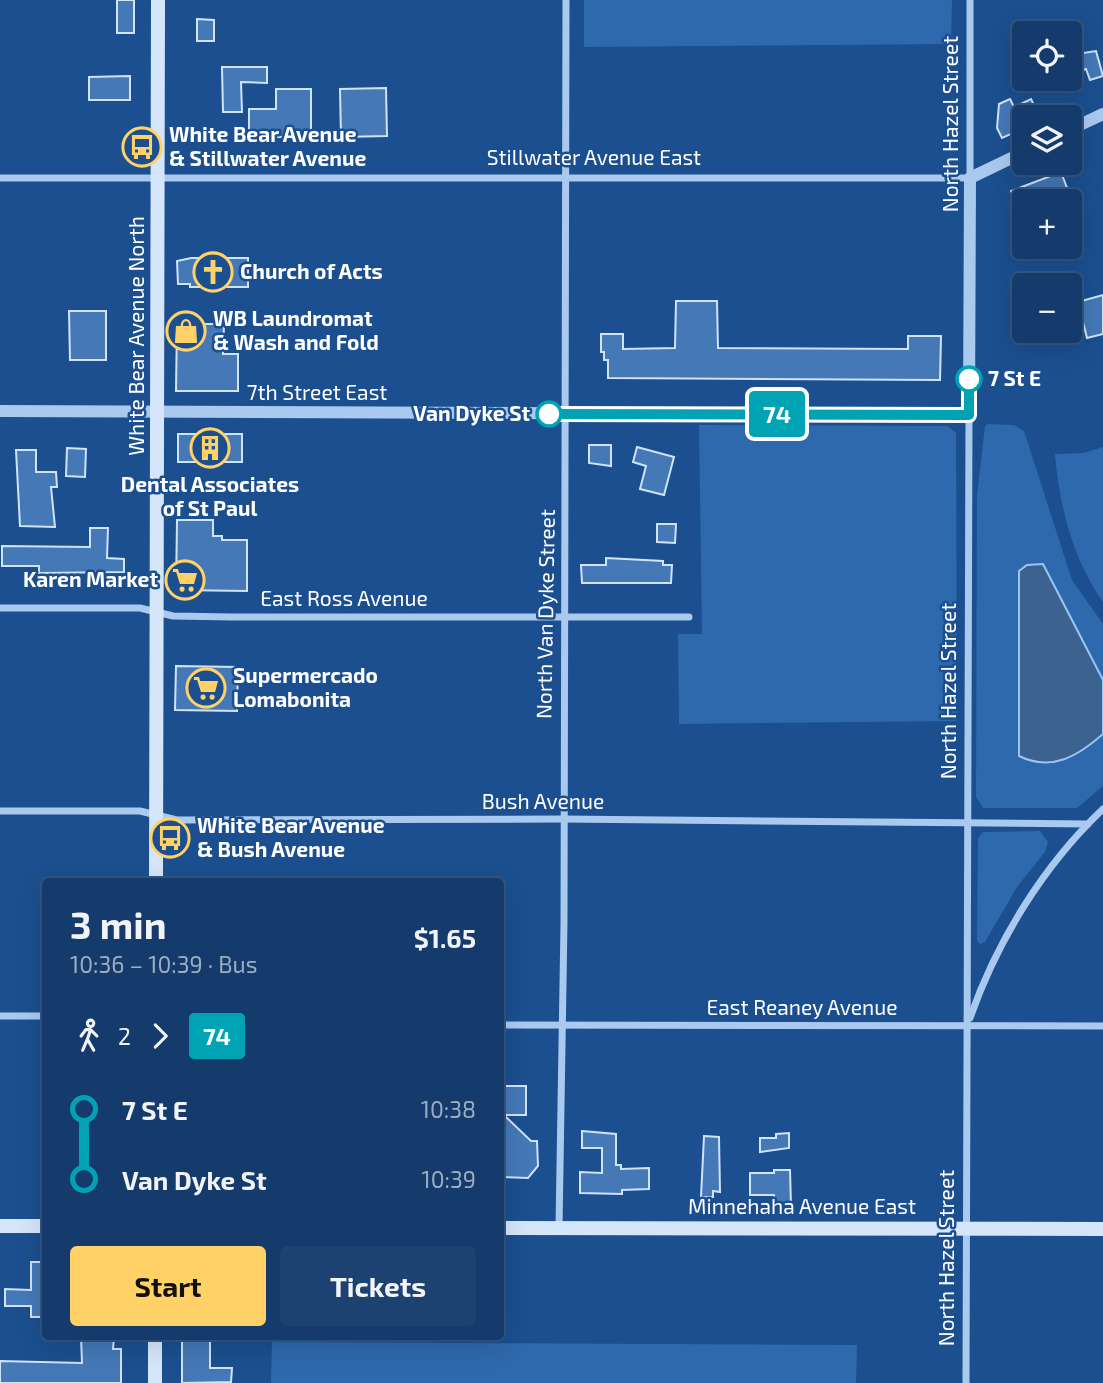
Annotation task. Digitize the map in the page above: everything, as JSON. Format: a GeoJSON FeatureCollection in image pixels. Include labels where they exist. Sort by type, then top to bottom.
{"type":"FeatureCollection","features":[{"type":"Feature","properties":{"kind":"main road","name":"White Bear Avenue North"},"geometry":{"type":"LineString","coordinates":[[156,878],[158,0]]}},
{"type":"Feature","properties":{"kind":"main road"},"geometry":{"type":"LineString","coordinates":[[0,1226],[42,1226]]}},
{"type":"Feature","properties":{"kind":"main road","name":"Minnehaha Avenue East"},"geometry":{"type":"LineString","coordinates":[[504,1228],[1103,1229]]}},
{"type":"Feature","properties":{"kind":"main road"},"geometry":{"type":"LineString","coordinates":[[155,1340],[155,1383]]}},
{"type":"Feature","properties":{"kind":"street","name":"North Van Dyke Street"},"geometry":{"type":"LineString","coordinates":[[559,1228],[565,615],[566,0]]}},
{"type":"Feature","properties":{"kind":"street","name":"North Hazel Street"},"geometry":{"type":"LineString","coordinates":[[967,1383],[965,1229],[970,0]]}},
{"type":"Feature","properties":{"kind":"street"},"geometry":{"type":"LineString","coordinates":[[1082,124],[1103,114]]}},
{"type":"Feature","properties":{"kind":"street","name":"Stillwater Avenue East"},"geometry":{"type":"LineString","coordinates":[[0,178],[970,178],[1012,158]]}},
{"type":"Feature","properties":{"kind":"street","name":"7th Street East"},"geometry":{"type":"LineString","coordinates":[[0,411],[969,415]]}},
{"type":"Feature","properties":{"kind":"street","name":"East Ross Avenue"},"geometry":{"type":"LineString","coordinates":[[0,608],[140,608],[173,616],[232,617],[689,617]]}},
{"type":"Feature","properties":{"kind":"street"},"geometry":{"type":"LineString","coordinates":[[967,1026],[998,949],[1044,877],[1103,809]]}},
{"type":"Feature","properties":{"kind":"street","name":"Bush Avenue"},"geometry":{"type":"LineString","coordinates":[[0,811],[140,811],[177,821],[563,819],[1088,824]]}},
{"type":"Feature","properties":{"kind":"street"},"geometry":{"type":"LineString","coordinates":[[0,1016],[42,1016]]}},
{"type":"Feature","properties":{"kind":"street","name":"East Reaney Avenue"},"geometry":{"type":"LineString","coordinates":[[504,1025],[1103,1026]]}},
{"type":"Feature","properties":{"kind":"shaded area"},"geometry":{"type":"Polygon","coordinates":[[[584,0],[952,0],[951,44],[584,47],[584,0]]]}},
{"type":"Feature","properties":{"kind":"shaded area"},"geometry":{"type":"Polygon","coordinates":[[[699,425],[947,426],[956,433],[957,721],[679,724],[678,634],[702,634],[699,425]]]}},
{"type":"Feature","properties":{"kind":"shaded area"},"geometry":{"type":"Polygon","coordinates":[[[1014,425],[1024,431],[1072,580],[1103,624],[1103,786],[1077,808],[983,808],[976,797],[977,496],[985,426],[1014,425]]]}},
{"type":"Feature","properties":{"kind":"shaded area"},"geometry":{"type":"Polygon","coordinates":[[[1103,447],[1103,602],[1083,568],[1069,531],[1055,454],[1083,453],[1103,447]]]}},
{"type":"Feature","properties":{"kind":"shaded area"},"geometry":{"type":"Polygon","coordinates":[[[1043,564],[1103,680],[1103,734],[1074,755],[1053,762],[1031,761],[1019,756],[1019,571],[1027,565],[1043,564]]]}},
{"type":"Feature","properties":{"kind":"shaded area"},"geometry":{"type":"Polygon","coordinates":[[[1040,831],[1048,842],[1045,852],[1017,887],[985,942],[980,944],[977,941],[978,838],[983,832],[1040,831]]]}},
{"type":"Feature","properties":{"kind":"shaded area"},"geometry":{"type":"Polygon","coordinates":[[[272,1342],[857,1345],[856,1383],[271,1383],[272,1342]]]}},
{"type":"Feature","properties":{"kind":"building"},"geometry":{"type":"Polygon","coordinates":[[[117,0],[134,0],[134,33],[117,33],[117,0]]]}},
{"type":"Feature","properties":{"kind":"building"},"geometry":{"type":"Polygon","coordinates":[[[197,19],[214,20],[214,41],[197,41],[197,19]]]}},
{"type":"Feature","properties":{"kind":"building"},"geometry":{"type":"Polygon","coordinates":[[[1096,51],[1103,76],[1090,80],[1086,69],[1082,70],[1082,53],[1096,51]]]}},
{"type":"Feature","properties":{"kind":"building"},"geometry":{"type":"Polygon","coordinates":[[[222,67],[267,67],[267,83],[241,82],[242,112],[223,112],[222,67]]]}},
{"type":"Feature","properties":{"kind":"building"},"geometry":{"type":"Polygon","coordinates":[[[130,76],[130,100],[89,100],[89,77],[130,76]]]}},
{"type":"Feature","properties":{"kind":"building"},"geometry":{"type":"Polygon","coordinates":[[[386,88],[387,136],[341,137],[340,89],[386,88]]]}},
{"type":"Feature","properties":{"kind":"building"},"geometry":{"type":"Polygon","coordinates":[[[276,89],[311,89],[311,137],[269,137],[269,140],[258,140],[258,136],[249,136],[249,109],[276,109],[276,89]]]}},
{"type":"Feature","properties":{"kind":"building"},"geometry":{"type":"Polygon","coordinates":[[[1010,99],[1013,105],[1012,133],[1002,138],[997,128],[999,104],[1010,99]]]}},
{"type":"Feature","properties":{"kind":"building"},"geometry":{"type":"Polygon","coordinates":[[[1031,99],[1034,105],[1018,105],[1031,99]]]}},
{"type":"Feature","properties":{"kind":"building"},"geometry":{"type":"Polygon","coordinates":[[[1053,175],[1062,175],[1067,189],[1016,189],[1053,175]]]}},
{"type":"Feature","properties":{"kind":"building","name":"Church of Acts"},"geometry":{"type":"Polygon","coordinates":[[[191,258],[248,258],[248,287],[190,287],[190,284],[178,284],[177,261],[191,258]]]}},
{"type":"Feature","properties":{"kind":"building"},"geometry":{"type":"Polygon","coordinates":[[[1103,295],[1103,334],[1087,338],[1082,318],[1082,301],[1103,295]]]}},
{"type":"Feature","properties":{"kind":"building"},"geometry":{"type":"Polygon","coordinates":[[[676,301],[717,301],[718,348],[908,349],[908,336],[941,336],[940,380],[608,378],[608,360],[604,360],[604,352],[601,352],[601,334],[623,334],[623,349],[675,348],[676,301]]]}},
{"type":"Feature","properties":{"kind":"building"},"geometry":{"type":"Polygon","coordinates":[[[69,311],[106,311],[106,360],[70,360],[69,311]]]}},
{"type":"Feature","properties":{"kind":"building"},"geometry":{"type":"Polygon","coordinates":[[[177,324],[224,324],[223,354],[238,354],[238,391],[176,391],[177,324]]]}},
{"type":"Feature","properties":{"kind":"building","name":"Dental Associates of St Paul"},"geometry":{"type":"Polygon","coordinates":[[[178,434],[242,434],[242,462],[178,462],[178,434]]]}},
{"type":"Feature","properties":{"kind":"building"},"geometry":{"type":"Polygon","coordinates":[[[589,445],[611,445],[611,466],[589,463],[589,445]]]}},
{"type":"Feature","properties":{"kind":"building"},"geometry":{"type":"Polygon","coordinates":[[[637,447],[674,457],[664,495],[640,489],[646,466],[633,462],[637,447]]]}},
{"type":"Feature","properties":{"kind":"building"},"geometry":{"type":"Polygon","coordinates":[[[67,448],[86,449],[85,477],[66,476],[67,448]]]}},
{"type":"Feature","properties":{"kind":"building"},"geometry":{"type":"Polygon","coordinates":[[[16,450],[36,450],[36,472],[56,472],[57,487],[51,487],[55,527],[20,526],[16,450]]]}},
{"type":"Feature","properties":{"kind":"building"},"geometry":{"type":"Polygon","coordinates":[[[177,520],[213,520],[213,536],[222,536],[222,540],[247,540],[247,591],[176,590],[177,520]]]}},
{"type":"Feature","properties":{"kind":"building"},"geometry":{"type":"Polygon","coordinates":[[[657,524],[676,524],[675,543],[657,542],[657,524]]]}},
{"type":"Feature","properties":{"kind":"building"},"geometry":{"type":"Polygon","coordinates":[[[90,528],[108,528],[107,558],[124,559],[124,572],[39,573],[39,566],[2,566],[2,546],[90,547],[90,528]]]}},
{"type":"Feature","properties":{"kind":"building"},"geometry":{"type":"Polygon","coordinates":[[[606,558],[663,561],[663,565],[672,565],[671,583],[582,583],[581,565],[606,565],[606,558]]]}},
{"type":"Feature","properties":{"kind":"building","name":"Supermercado Lomabonita"},"geometry":{"type":"Polygon","coordinates":[[[176,666],[238,667],[237,711],[175,710],[176,666]]]}},
{"type":"Feature","properties":{"kind":"building"},"geometry":{"type":"Polygon","coordinates":[[[504,1086],[526,1086],[526,1115],[504,1115],[504,1086]]]}},
{"type":"Feature","properties":{"kind":"building"},"geometry":{"type":"Polygon","coordinates":[[[504,1115],[531,1141],[537,1141],[538,1166],[528,1178],[504,1177],[504,1115]]]}},
{"type":"Feature","properties":{"kind":"building"},"geometry":{"type":"Polygon","coordinates":[[[582,1131],[616,1134],[616,1165],[621,1165],[621,1169],[649,1168],[649,1189],[622,1190],[622,1194],[580,1193],[580,1172],[602,1173],[602,1148],[582,1148],[582,1131]]]}},
{"type":"Feature","properties":{"kind":"building"},"geometry":{"type":"Polygon","coordinates":[[[789,1133],[789,1148],[760,1152],[760,1138],[776,1138],[776,1134],[789,1133]]]}},
{"type":"Feature","properties":{"kind":"building"},"geometry":{"type":"Polygon","coordinates":[[[704,1136],[719,1137],[720,1192],[713,1191],[713,1197],[701,1197],[704,1136]]]}},
{"type":"Feature","properties":{"kind":"building"},"geometry":{"type":"Polygon","coordinates":[[[774,1170],[790,1170],[791,1206],[775,1206],[774,1195],[750,1195],[750,1173],[774,1173],[774,1170]]]}},
{"type":"Feature","properties":{"kind":"building"},"geometry":{"type":"Polygon","coordinates":[[[31,1262],[42,1262],[42,1317],[31,1317],[31,1306],[5,1306],[5,1289],[31,1290],[31,1262]]]}},
{"type":"Feature","properties":{"kind":"building"},"geometry":{"type":"Polygon","coordinates":[[[81,1340],[114,1340],[113,1349],[121,1349],[121,1383],[0,1383],[0,1361],[82,1363],[81,1340]]]}},
{"type":"Feature","properties":{"kind":"building"},"geometry":{"type":"Polygon","coordinates":[[[182,1340],[210,1340],[210,1368],[232,1368],[231,1382],[182,1383],[182,1340]]]}},
{"type":"Feature","properties":{"kind":"bus line","name":"74"},"geometry":{"type":"LineString","coordinates":[[549,414],[969,415],[969,379]]}},
{"type":"Feature","properties":{"kind":"place","name":"White Bear Avenue & Stillwater Avenue"},"geometry":{"type":"Point","coordinates":[142,147]}},
{"type":"Feature","properties":{"kind":"place","name":"Church of Acts"},"geometry":{"type":"Point","coordinates":[213,272]}},
{"type":"Feature","properties":{"kind":"place","name":"WB Laundromat & Wash and Fold"},"geometry":{"type":"Point","coordinates":[186,331]}},
{"type":"Feature","properties":{"kind":"place","name":"7 St E"},"geometry":{"type":"Point","coordinates":[969,379]}},
{"type":"Feature","properties":{"kind":"place","name":"Van Dyke St"},"geometry":{"type":"Point","coordinates":[549,414]}},
{"type":"Feature","properties":{"kind":"place","name":"Dental Associates of St Paul"},"geometry":{"type":"Point","coordinates":[210,448]}},
{"type":"Feature","properties":{"kind":"place","name":"Karen Market"},"geometry":{"type":"Point","coordinates":[185,580]}},
{"type":"Feature","properties":{"kind":"place","name":"Supermercado Lomabonita"},"geometry":{"type":"Point","coordinates":[206,688]}},
{"type":"Feature","properties":{"kind":"place","name":"White Bear Avenue & Bush Avenue"},"geometry":{"type":"Point","coordinates":[170,838]}}]}
